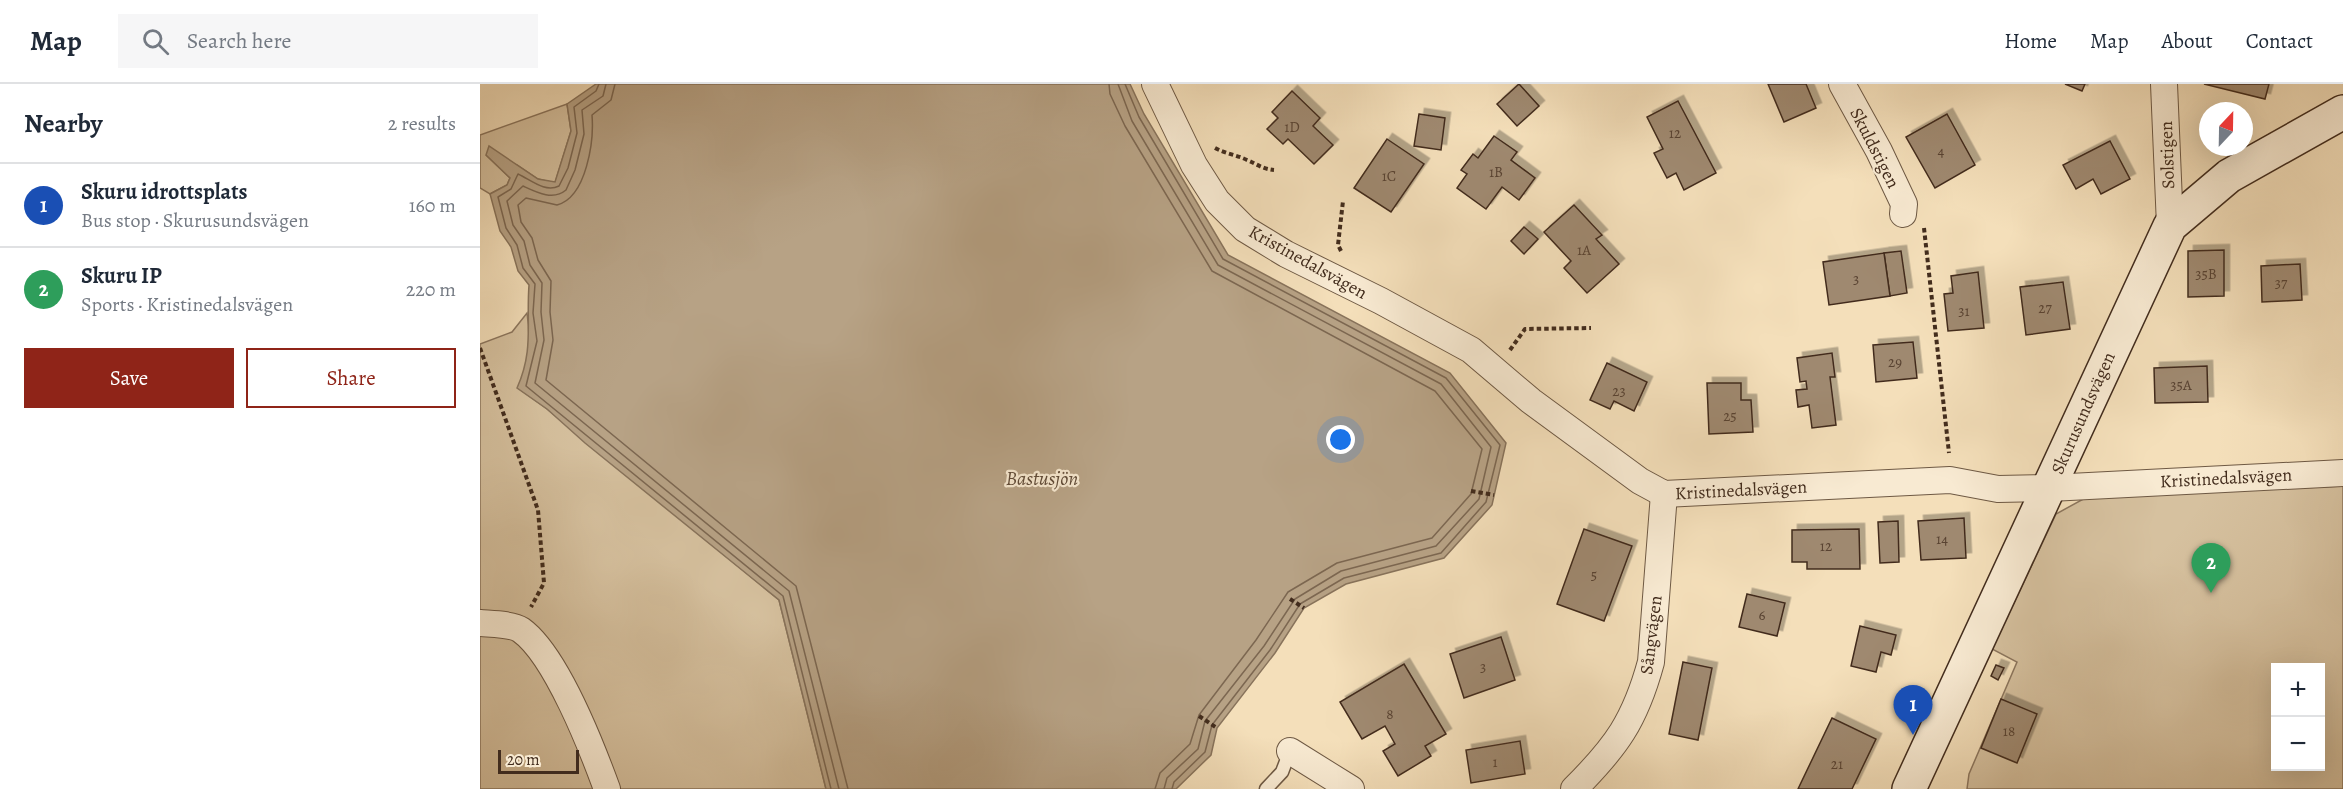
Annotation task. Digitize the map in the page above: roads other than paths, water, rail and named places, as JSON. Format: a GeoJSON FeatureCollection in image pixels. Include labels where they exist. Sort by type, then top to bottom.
{"type":"FeatureCollection","features":[{"type":"Feature","properties":{"kind":"street","name":"Kristinedalsvägen"},"geometry":{"type":"LineString","coordinates":[[1155,84],[1175,130],[1216,201],[1245,228],[1275,247],[1471,350],[1540,408],[1640,481],[1664,494],[1950,480],[1998,489],[2050,488],[2343,473]]}},
{"type":"Feature","properties":{"kind":"street","name":"Skuldstigen"},"geometry":{"type":"LineString","coordinates":[[1842,84],[1913,219]]}},
{"type":"Feature","properties":{"kind":"street","name":"Solstigen"},"geometry":{"type":"LineString","coordinates":[[2164,84],[2170,226]]}},
{"type":"Feature","properties":{"kind":"street","name":"Skurusundsvägen"},"geometry":{"type":"LineString","coordinates":[[1909,789],[2050,488],[2098,377],[2170,226],[2229,176],[2343,112]]}},
{"type":"Feature","properties":{"kind":"street","name":"Sångvägen"},"geometry":{"type":"LineString","coordinates":[[1574,789],[1621,737],[1644,688],[1651,662],[1664,494]]}},
{"type":"Feature","properties":{"kind":"street"},"geometry":{"type":"LineString","coordinates":[[480,623],[519,629],[544,652],[592,748],[607,789]]}},
{"type":"Feature","properties":{"kind":"street"},"geometry":{"type":"LineString","coordinates":[[1290,751],[1351,789]]}},
{"type":"Feature","properties":{"kind":"lane"},"geometry":{"type":"LineString","coordinates":[[1266,789],[1282,772],[1290,751]]}},
{"type":"Feature","properties":{"kind":"water","name":"Bastusjön"},"geometry":{"type":"Polygon","coordinates":[[[596,84],[1130,84],[1144,114],[1228,255],[1450,373],[1506,443],[1492,505],[1444,558],[1346,584],[1304,608],[1275,653],[1217,728],[1211,755],[1176,789],[826,789],[779,600],[585,443],[547,409],[517,388],[526,361],[529,285],[518,271],[511,247],[500,231],[490,194],[507,185],[510,178],[486,155],[489,146],[538,179],[555,182],[571,131],[567,104],[596,84]]]}},
{"type":"Feature","properties":{"kind":"place","name":"Skuru IP"},"geometry":{"type":"Point","coordinates":[2211,593]}},
{"type":"Feature","properties":{"kind":"place","name":"Skuru idrottsplats"},"geometry":{"type":"Point","coordinates":[1913,735]}}]}
